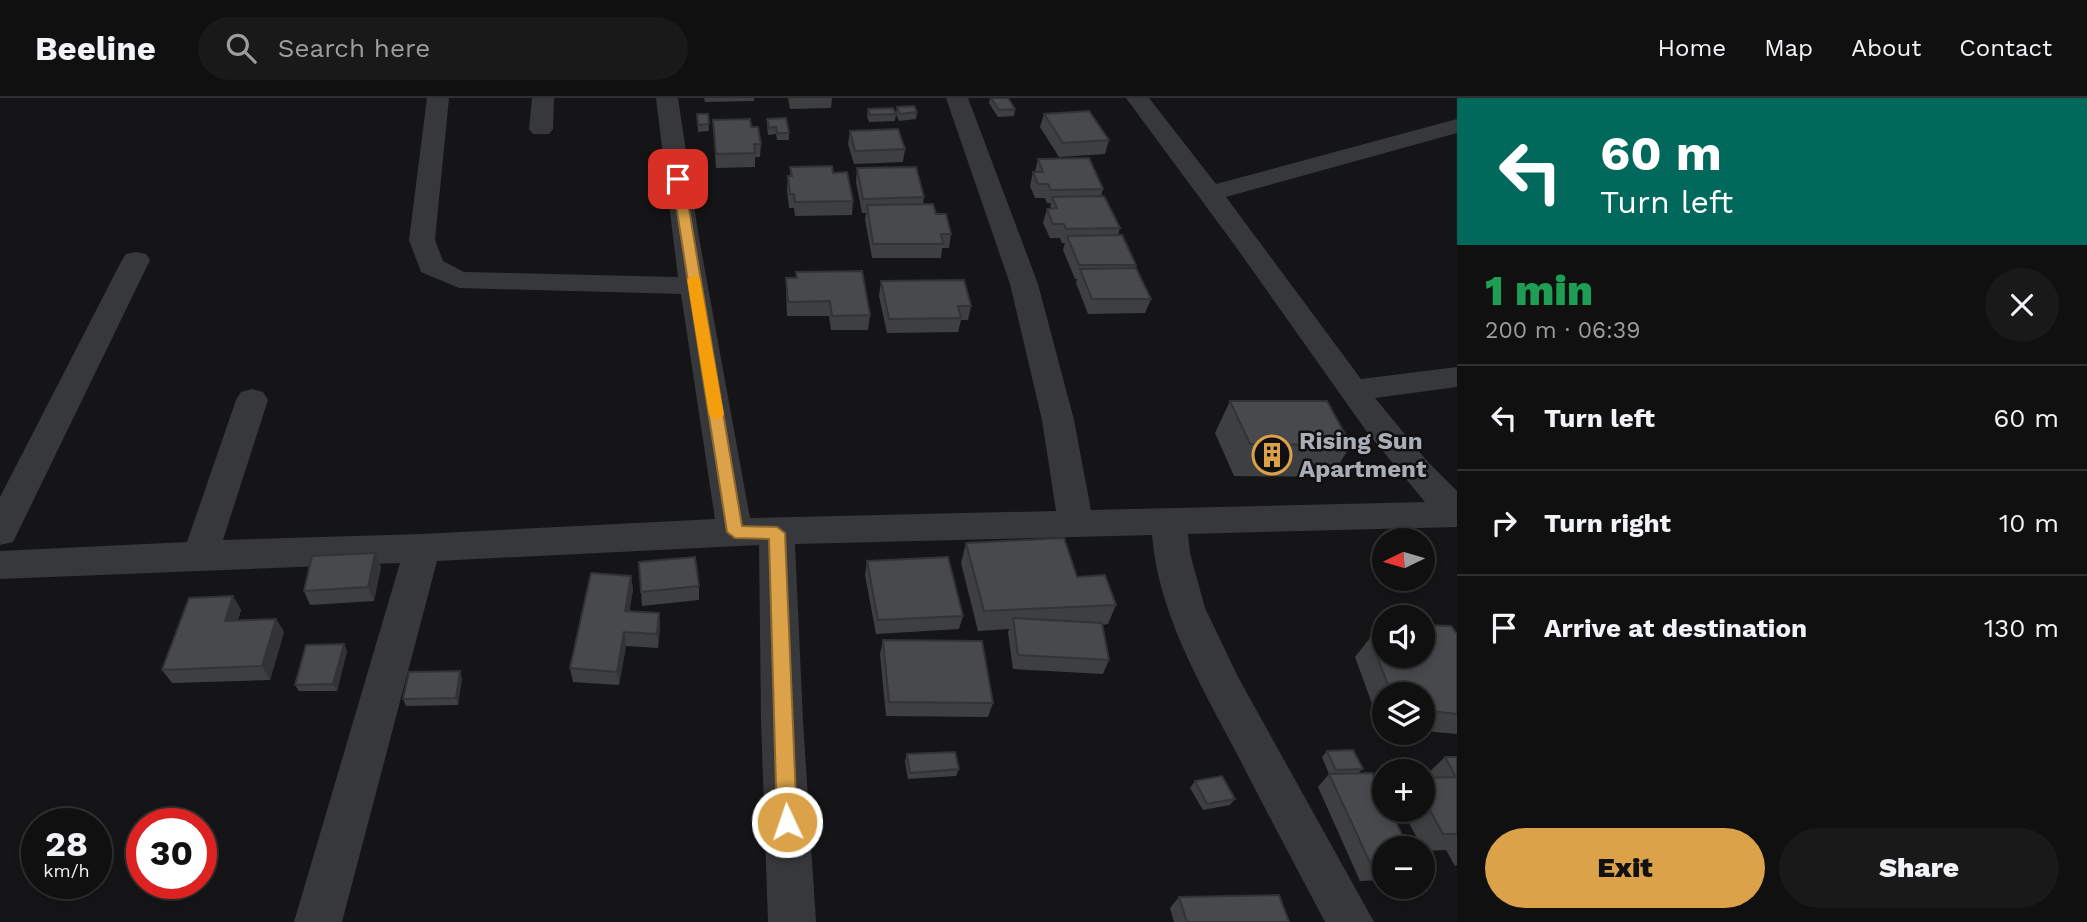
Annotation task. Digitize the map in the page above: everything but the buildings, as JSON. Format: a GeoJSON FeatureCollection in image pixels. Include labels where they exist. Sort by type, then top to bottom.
{"type":"FeatureCollection","features":[{"type":"Feature","properties":{"kind":"street"},"geometry":{"type":"LineString","coordinates":[[438,98],[422,240],[431,267],[459,281],[695,286]]}},
{"type":"Feature","properties":{"kind":"street"},"geometry":{"type":"LineString","coordinates":[[541,128],[543,98]]}},
{"type":"Feature","properties":{"kind":"street"},"geometry":{"type":"LineString","coordinates":[[667,98],[685,232],[735,532]]}},
{"type":"Feature","properties":{"kind":"street"},"geometry":{"type":"LineString","coordinates":[[957,98],[1024,284],[1058,419],[1076,522]]}},
{"type":"Feature","properties":{"kind":"street"},"geometry":{"type":"LineString","coordinates":[[1137,98],[1212,193],[1353,390],[1423,482],[1457,513]]}},
{"type":"Feature","properties":{"kind":"street"},"geometry":{"type":"LineString","coordinates":[[1212,193],[1457,126]]}},
{"type":"Feature","properties":{"kind":"street"},"geometry":{"type":"LineString","coordinates":[[0,532],[136,260]]}},
{"type":"Feature","properties":{"kind":"street"},"geometry":{"type":"LineString","coordinates":[[1353,390],[1457,377]]}},
{"type":"Feature","properties":{"kind":"street"},"geometry":{"type":"LineString","coordinates":[[200,555],[252,400]]}},
{"type":"Feature","properties":{"kind":"street"},"geometry":{"type":"LineString","coordinates":[[0,565],[735,532],[777,533],[1076,522],[1457,513]]}},
{"type":"Feature","properties":{"kind":"street"},"geometry":{"type":"LineString","coordinates":[[1169,520],[1172,553],[1186,608],[1223,688],[1350,922]]}},
{"type":"Feature","properties":{"kind":"street"},"geometry":{"type":"LineString","coordinates":[[777,533],[782,721],[792,922]]}},
{"type":"Feature","properties":{"kind":"street"},"geometry":{"type":"LineString","coordinates":[[318,922],[422,548]]}},
{"type":"Feature","properties":{"kind":"slow traffic"},"geometry":{"type":"LineString","coordinates":[[694,279],[716,415]]}},
{"type":"Feature","properties":{"kind":"place","name":"Rising Sun Apartment"},"geometry":{"type":"Point","coordinates":[1272,455]}},
{"type":"Feature","properties":{"kind":"route"},"geometry":{"type":"LineString","coordinates":[[678,179],[735,532],[777,533],[787,822]]}}]}
